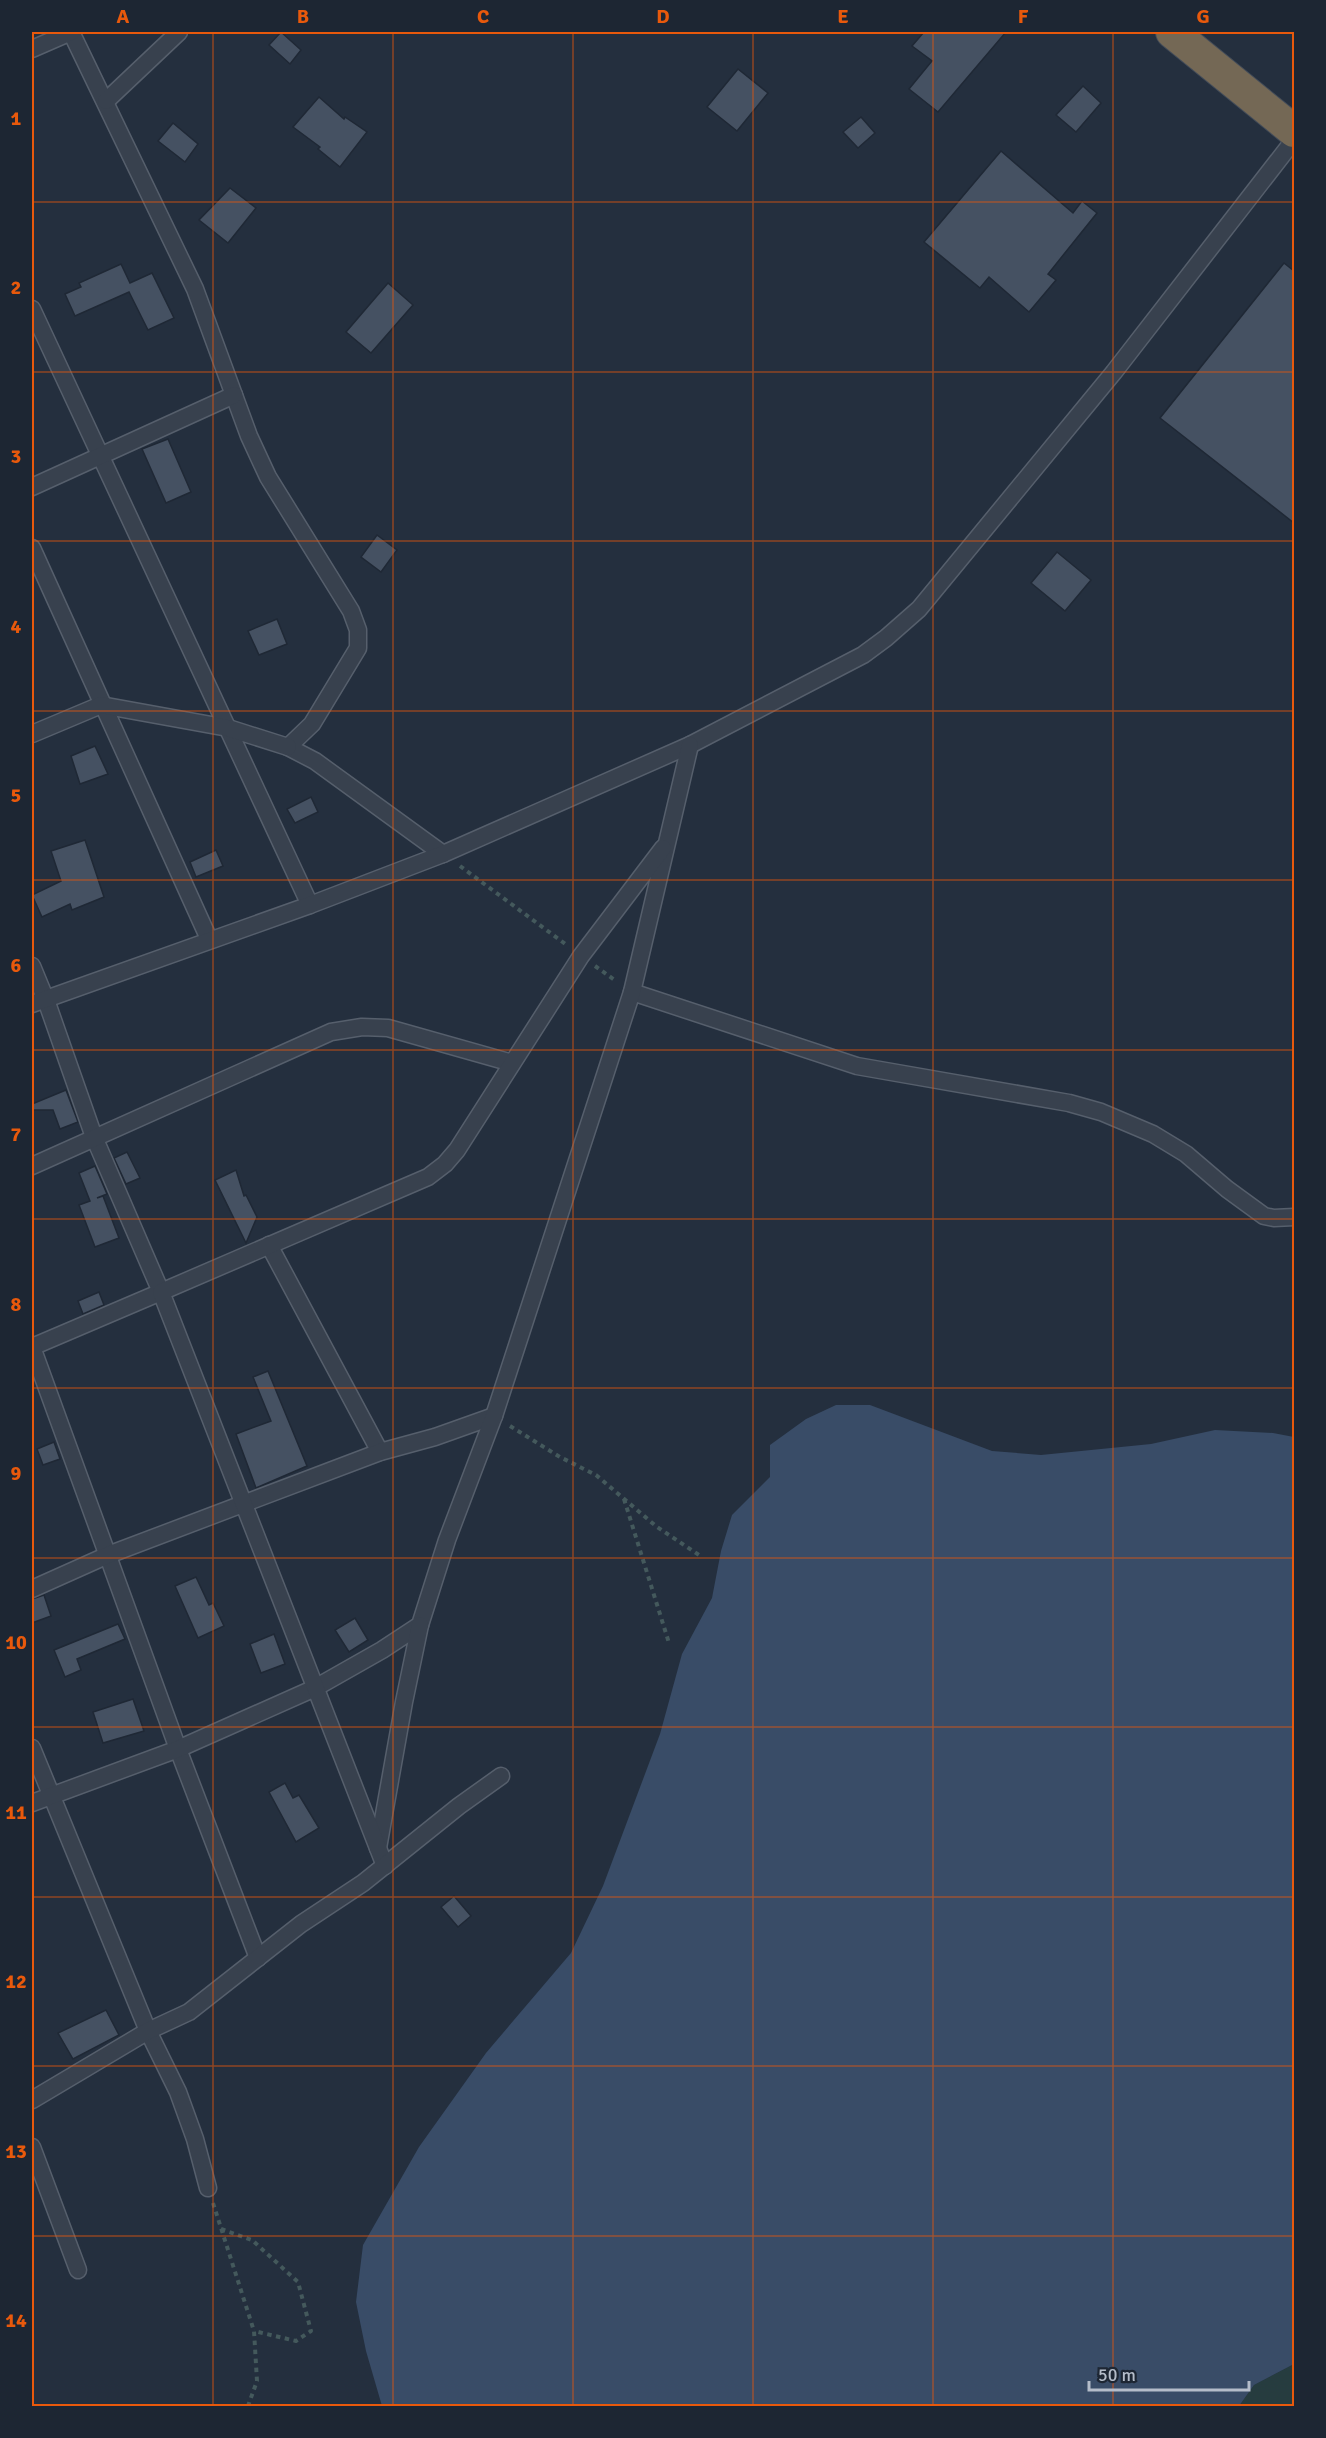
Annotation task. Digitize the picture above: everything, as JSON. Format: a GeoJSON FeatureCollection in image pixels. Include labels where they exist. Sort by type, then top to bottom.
{"type":"FeatureCollection","features":[{"type":"Feature","properties":{"kind":"highway"},"geometry":{"type":"LineString","coordinates":[[1172,32],[1294,131]]}},
{"type":"Feature","properties":{"kind":"street"},"geometry":{"type":"LineString","coordinates":[[32,49],[71,32],[195,289],[234,395],[268,477],[351,611],[358,630],[358,648],[312,724],[288,747]]}},
{"type":"Feature","properties":{"kind":"street"},"geometry":{"type":"LineString","coordinates":[[106,101],[179,32]]}},
{"type":"Feature","properties":{"kind":"street"},"geometry":{"type":"LineString","coordinates":[[39,1002],[443,854],[690,745],[862,655],[886,638],[919,609],[1114,372],[1294,140]]}},
{"type":"Feature","properties":{"kind":"street"},"geometry":{"type":"LineString","coordinates":[[32,309],[38,345],[100,455],[310,904]]}},
{"type":"Feature","properties":{"kind":"street"},"geometry":{"type":"LineString","coordinates":[[32,487],[234,395]]}},
{"type":"Feature","properties":{"kind":"street"},"geometry":{"type":"LineString","coordinates":[[32,548],[101,705],[209,939]]}},
{"type":"Feature","properties":{"kind":"street"},"geometry":{"type":"LineString","coordinates":[[32,734],[101,705],[228,728],[288,747],[315,761],[443,854]]}},
{"type":"Feature","properties":{"kind":"street"},"geometry":{"type":"LineString","coordinates":[[378,1848],[420,1624],[447,1540],[495,1416],[632,992],[690,745]]}},
{"type":"Feature","properties":{"kind":"street"},"geometry":{"type":"LineString","coordinates":[[258,1958],[178,1749],[32,1346],[428,1178],[457,1150],[581,956],[667,842]]}},
{"type":"Feature","properties":{"kind":"street"},"geometry":{"type":"LineString","coordinates":[[32,966],[39,1002],[161,1292],[385,1866]]}},
{"type":"Feature","properties":{"kind":"street"},"geometry":{"type":"LineString","coordinates":[[632,992],[856,1066],[1069,1103],[1101,1112],[1153,1134],[1186,1154],[1256,1212],[1274,1218],[1294,1217]]}},
{"type":"Feature","properties":{"kind":"street"},"geometry":{"type":"LineString","coordinates":[[32,1166],[331,1032],[362,1027],[388,1028],[512,1064]]}},
{"type":"Feature","properties":{"kind":"street"},"geometry":{"type":"LineString","coordinates":[[269,1245],[380,1452]]}},
{"type":"Feature","properties":{"kind":"street"},"geometry":{"type":"LineString","coordinates":[[32,1589],[108,1555],[380,1452],[435,1437],[495,1416]]}},
{"type":"Feature","properties":{"kind":"street"},"geometry":{"type":"LineString","coordinates":[[32,1803],[178,1749],[315,1688],[382,1650],[420,1624]]}},
{"type":"Feature","properties":{"kind":"street"},"geometry":{"type":"LineString","coordinates":[[32,1748],[148,2031],[178,2092],[195,2139],[208,2188]]}},
{"type":"Feature","properties":{"kind":"street"},"geometry":{"type":"LineString","coordinates":[[32,2100],[148,2031],[189,2012],[301,1924],[385,1866],[459,1806],[501,1776]]}},
{"type":"Feature","properties":{"kind":"street"},"geometry":{"type":"LineString","coordinates":[[32,2147],[78,2270]]}},
{"type":"Feature","properties":{"kind":"path"},"geometry":{"type":"LineString","coordinates":[[443,854],[632,992]]}},
{"type":"Feature","properties":{"kind":"path"},"geometry":{"type":"LineString","coordinates":[[495,1416],[596,1475],[657,1527],[699,1555]]}},
{"type":"Feature","properties":{"kind":"path"},"geometry":{"type":"LineString","coordinates":[[624,1498],[669,1643]]}},
{"type":"Feature","properties":{"kind":"path"},"geometry":{"type":"LineString","coordinates":[[208,2188],[254,2331],[257,2381],[248,2406]]}},
{"type":"Feature","properties":{"kind":"path"},"geometry":{"type":"LineString","coordinates":[[220,2229],[252,2240],[298,2282],[311,2331],[296,2341],[254,2331]]}},
{"type":"Feature","properties":{"kind":"green space"},"geometry":{"type":"Polygon","coordinates":[[[1294,2364],[1294,2406],[1239,2406],[1254,2385],[1294,2364]]]}},
{"type":"Feature","properties":{"kind":"water"},"geometry":{"type":"Polygon","coordinates":[[[836,1405],[870,1405],[992,1451],[1041,1455],[1151,1444],[1215,1430],[1273,1433],[1294,1437],[1294,2364],[1254,2385],[1239,2406],[382,2406],[366,2351],[356,2302],[363,2245],[419,2147],[486,2053],[571,1953],[603,1886],[660,1734],[682,1654],[712,1598],[721,1551],[732,1515],[770,1477],[770,1445],[806,1419],[836,1405]]]}},
{"type":"Feature","properties":{"kind":"building"},"geometry":{"type":"Polygon","coordinates":[[[281,32],[301,50],[290,64],[269,45],[281,32]]]}},
{"type":"Feature","properties":{"kind":"building"},"geometry":{"type":"Polygon","coordinates":[[[924,32],[1006,32],[938,112],[909,89],[932,61],[912,46],[924,32]]]}},
{"type":"Feature","properties":{"kind":"building"},"geometry":{"type":"Polygon","coordinates":[[[738,69],[768,93],[737,131],[707,107],[738,69]]]}},
{"type":"Feature","properties":{"kind":"building"},"geometry":{"type":"Polygon","coordinates":[[[1083,86],[1101,103],[1076,132],[1056,115],[1083,86]]]}},
{"type":"Feature","properties":{"kind":"building"},"geometry":{"type":"Polygon","coordinates":[[[319,97],[344,119],[345,117],[367,132],[340,167],[318,149],[320,147],[293,127],[319,97]]]}},
{"type":"Feature","properties":{"kind":"building"},"geometry":{"type":"Polygon","coordinates":[[[861,117],[875,133],[858,148],[843,132],[861,117]]]}},
{"type":"Feature","properties":{"kind":"building"},"geometry":{"type":"Polygon","coordinates":[[[173,123],[198,144],[185,162],[158,141],[173,123]]]}},
{"type":"Feature","properties":{"kind":"building"},"geometry":{"type":"Polygon","coordinates":[[[1001,151],[1073,213],[1082,201],[1097,213],[1048,274],[1056,280],[1029,312],[989,277],[980,288],[924,242],[1001,151]]]}},
{"type":"Feature","properties":{"kind":"building"},"geometry":{"type":"Polygon","coordinates":[[[230,188],[256,208],[228,243],[199,220],[230,188]]]}},
{"type":"Feature","properties":{"kind":"building"},"geometry":{"type":"Polygon","coordinates":[[[1284,263],[1294,271],[1294,523],[1160,418],[1284,263]]]}},
{"type":"Feature","properties":{"kind":"building"},"geometry":{"type":"Polygon","coordinates":[[[121,264],[130,283],[152,273],[174,318],[148,330],[129,292],[75,316],[65,294],[81,287],[79,283],[121,264]]]}},
{"type":"Feature","properties":{"kind":"building"},"geometry":{"type":"Polygon","coordinates":[[[388,283],[413,305],[371,353],[346,332],[388,283]]]}},
{"type":"Feature","properties":{"kind":"building"},"geometry":{"type":"Polygon","coordinates":[[[168,439],[191,492],[166,503],[142,449],[168,439]]]}},
{"type":"Feature","properties":{"kind":"building"},"geometry":{"type":"Polygon","coordinates":[[[377,535],[397,550],[381,572],[361,557],[377,535]]]}},
{"type":"Feature","properties":{"kind":"building"},"geometry":{"type":"Polygon","coordinates":[[[1057,552],[1091,580],[1065,611],[1031,583],[1057,552]]]}},
{"type":"Feature","properties":{"kind":"building"},"geometry":{"type":"Polygon","coordinates":[[[277,619],[287,644],[259,655],[248,631],[277,619]]]}},
{"type":"Feature","properties":{"kind":"building"},"geometry":{"type":"Polygon","coordinates":[[[95,746],[108,774],[80,784],[71,756],[95,746]]]}},
{"type":"Feature","properties":{"kind":"building"},"geometry":{"type":"Polygon","coordinates":[[[311,797],[318,812],[295,823],[287,809],[311,797]]]}},
{"type":"Feature","properties":{"kind":"building"},"geometry":{"type":"Polygon","coordinates":[[[85,840],[104,897],[72,910],[70,904],[42,917],[32,895],[61,881],[51,851],[85,840]]]}},
{"type":"Feature","properties":{"kind":"building"},"geometry":{"type":"Polygon","coordinates":[[[216,850],[223,866],[196,877],[190,862],[216,850]]]}},
{"type":"Feature","properties":{"kind":"building"},"geometry":{"type":"Polygon","coordinates":[[[66,1090],[78,1122],[60,1129],[53,1110],[32,1110],[32,1104],[66,1090]]]}},
{"type":"Feature","properties":{"kind":"building"},"geometry":{"type":"Polygon","coordinates":[[[127,1152],[140,1178],[126,1184],[114,1158],[127,1152]]]}},
{"type":"Feature","properties":{"kind":"building"},"geometry":{"type":"Polygon","coordinates":[[[95,1166],[107,1194],[97,1198],[103,1196],[119,1238],[95,1247],[79,1205],[90,1201],[79,1173],[95,1166]]]}},
{"type":"Feature","properties":{"kind":"building"},"geometry":{"type":"Polygon","coordinates":[[[236,1170],[244,1196],[246,1195],[257,1217],[246,1243],[215,1180],[236,1170]]]}},
{"type":"Feature","properties":{"kind":"building"},"geometry":{"type":"Polygon","coordinates":[[[99,1292],[104,1305],[83,1314],[78,1301],[99,1292]]]}},
{"type":"Feature","properties":{"kind":"building"},"geometry":{"type":"Polygon","coordinates":[[[268,1371],[307,1466],[256,1488],[236,1434],[271,1421],[253,1377],[268,1371]]]}},
{"type":"Feature","properties":{"kind":"building"},"geometry":{"type":"Polygon","coordinates":[[[54,1442],[60,1459],[43,1465],[37,1449],[54,1442]]]}},
{"type":"Feature","properties":{"kind":"building"},"geometry":{"type":"Polygon","coordinates":[[[196,1577],[209,1605],[213,1603],[224,1626],[198,1638],[175,1586],[196,1577]]]}},
{"type":"Feature","properties":{"kind":"building"},"geometry":{"type":"Polygon","coordinates":[[[44,1595],[51,1616],[32,1623],[32,1599],[44,1595]]]}},
{"type":"Feature","properties":{"kind":"building"},"geometry":{"type":"Polygon","coordinates":[[[355,1618],[368,1640],[349,1652],[335,1630],[355,1618]]]}},
{"type":"Feature","properties":{"kind":"building"},"geometry":{"type":"Polygon","coordinates":[[[118,1624],[125,1639],[77,1659],[81,1670],[65,1677],[54,1650],[118,1624]]]}},
{"type":"Feature","properties":{"kind":"building"},"geometry":{"type":"Polygon","coordinates":[[[274,1634],[285,1664],[261,1673],[250,1644],[274,1634]]]}},
{"type":"Feature","properties":{"kind":"building"},"geometry":{"type":"Polygon","coordinates":[[[133,1699],[144,1731],[103,1743],[93,1712],[133,1699]]]}},
{"type":"Feature","properties":{"kind":"building"},"geometry":{"type":"Polygon","coordinates":[[[285,1783],[293,1798],[299,1795],[319,1828],[296,1842],[269,1792],[285,1783]]]}},
{"type":"Feature","properties":{"kind":"building"},"geometry":{"type":"Polygon","coordinates":[[[454,1896],[471,1916],[458,1927],[441,1907],[454,1896]]]}},
{"type":"Feature","properties":{"kind":"building"},"geometry":{"type":"Polygon","coordinates":[[[106,2010],[119,2035],[73,2059],[58,2033],[106,2010]]]}}]}
